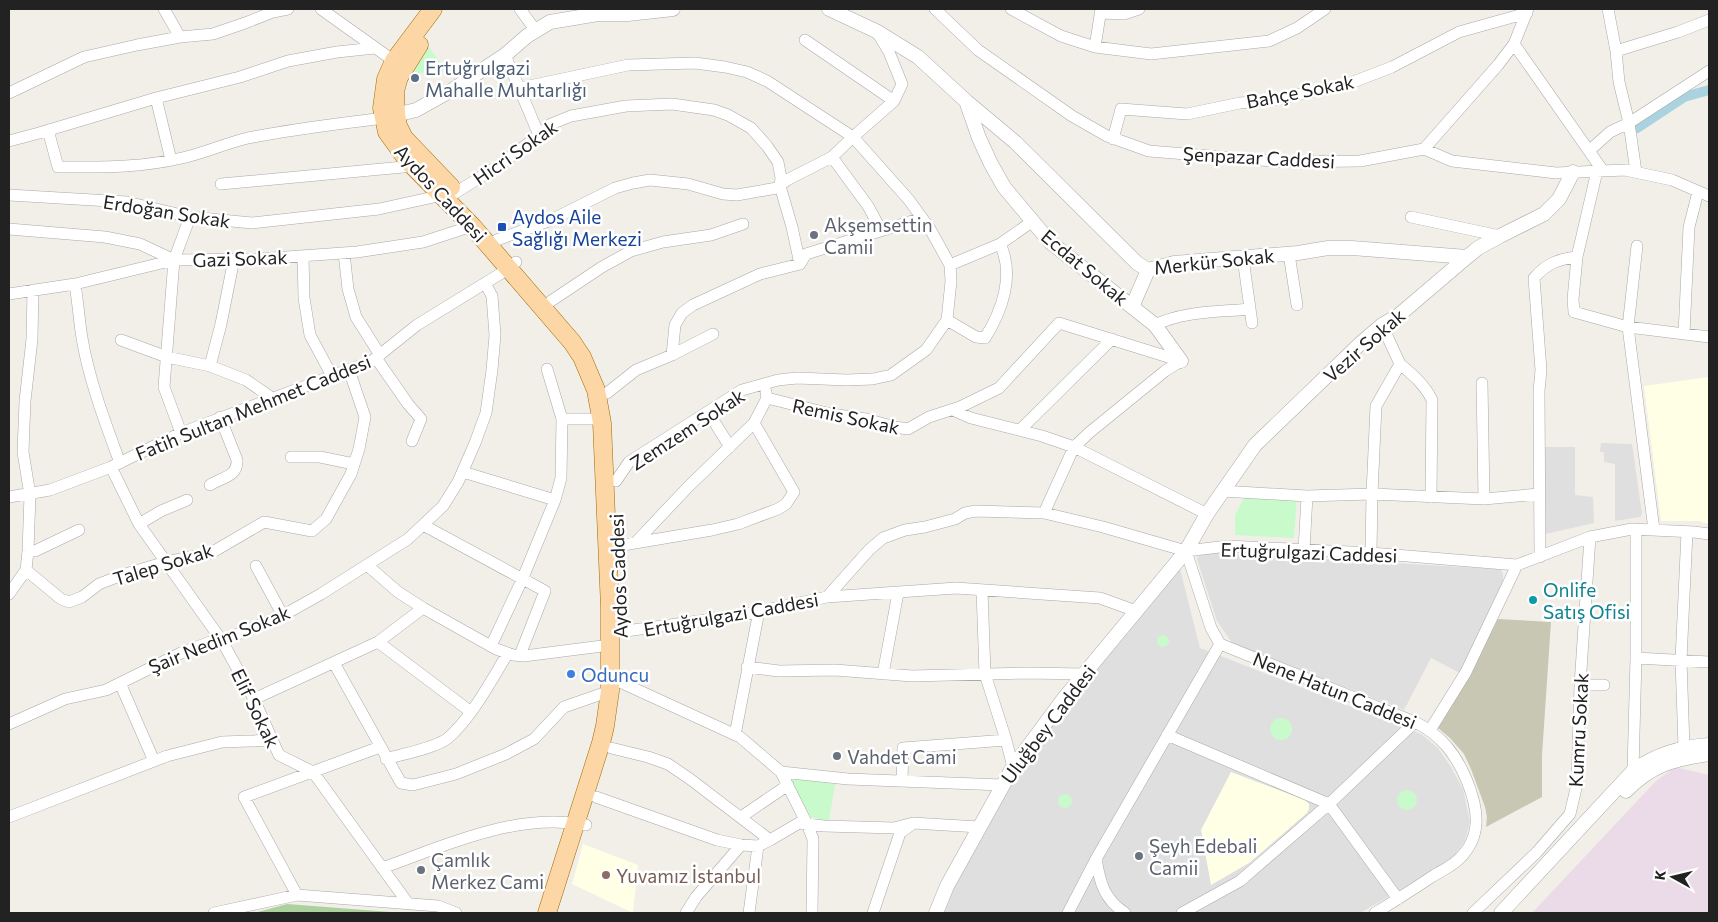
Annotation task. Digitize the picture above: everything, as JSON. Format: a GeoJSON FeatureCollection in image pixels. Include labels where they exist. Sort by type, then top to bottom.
{"type":"FeatureCollection","features":[{"type":"Feature","properties":{"kind":"main road","name":"Aydos Caddesi"},"geometry":{"type":"LineString","coordinates":[[433,9],[394,61],[384,86],[389,116],[398,126],[404,138],[435,169],[449,194],[472,226],[551,302],[578,332],[590,351],[607,393],[615,430],[617,546],[614,637]]}},
{"type":"Feature","properties":{"kind":"main road","name":"Aydos Caddesi"},"geometry":{"type":"LineString","coordinates":[[446,9],[414,51],[399,77],[387,132],[394,144],[414,166],[449,194],[497,240],[512,265],[577,348],[596,390],[602,419],[614,637],[615,728],[596,797],[582,824],[547,913]]}},
{"type":"Feature","properties":{"kind":"main road","name":"Aydos Caddesi"},"geometry":{"type":"LineString","coordinates":[[559,913],[615,687]]}},
{"type":"Feature","properties":{"kind":"street"},"geometry":{"type":"LineString","coordinates":[[164,9],[180,37]]}},
{"type":"Feature","properties":{"kind":"street"},"geometry":{"type":"LineString","coordinates":[[9,93],[84,57],[180,37],[213,34],[273,12],[288,9]]}},
{"type":"Feature","properties":{"kind":"street"},"geometry":{"type":"LineString","coordinates":[[311,9],[325,10],[394,61]]}},
{"type":"Feature","properties":{"kind":"street"},"geometry":{"type":"LineString","coordinates":[[520,9],[536,31]]}},
{"type":"Feature","properties":{"kind":"street"},"geometry":{"type":"LineString","coordinates":[[48,130],[58,167],[142,166],[184,158],[246,139],[416,110],[452,90],[550,22],[598,14],[628,14],[673,9]]}},
{"type":"Feature","properties":{"kind":"street","name":"Ecdat Sokak"},"geometry":{"type":"LineString","coordinates":[[829,9],[876,31],[918,57],[966,101],[979,138],[1004,187],[1050,242],[1155,325],[1181,361]]}},
{"type":"Feature","properties":{"kind":"street","name":"Şenpazar Caddesi"},"geometry":{"type":"LineString","coordinates":[[934,9],[978,50],[1072,116],[1113,139],[1149,150],[1285,162],[1360,161],[1424,149]]}},
{"type":"Feature","properties":{"kind":"street"},"geometry":{"type":"LineString","coordinates":[[1011,9],[1061,36],[1095,47],[1151,54],[1269,41],[1297,28],[1325,9]]}},
{"type":"Feature","properties":{"kind":"street"},"geometry":{"type":"LineString","coordinates":[[1095,47],[1100,11],[1124,14],[1139,9]]}},
{"type":"Feature","properties":{"kind":"street"},"geometry":{"type":"LineString","coordinates":[[1608,9],[1616,50],[1619,82],[1629,123],[1636,172]]}},
{"type":"Feature","properties":{"kind":"street"},"geometry":{"type":"LineString","coordinates":[[1528,11],[1514,44],[1498,66],[1424,149],[1452,160],[1556,173],[1625,170],[1672,180],[1709,196]]}},
{"type":"Feature","properties":{"kind":"street","name":"Bahçe Sokak"},"geometry":{"type":"LineString","coordinates":[[1113,139],[1121,109],[1186,114],[1240,103],[1273,100],[1348,84],[1392,67],[1458,32],[1528,11]]}},
{"type":"Feature","properties":{"kind":"street"},"geometry":{"type":"LineString","coordinates":[[1616,50],[1678,32],[1709,20]]}},
{"type":"Feature","properties":{"kind":"street"},"geometry":{"type":"LineString","coordinates":[[497,240],[551,220],[615,188],[633,183],[650,180],[688,184],[723,194],[777,188],[787,180],[832,157],[894,101],[902,84],[889,52],[876,31]]}},
{"type":"Feature","properties":{"kind":"street"},"geometry":{"type":"LineString","coordinates":[[805,40],[894,101]]}},
{"type":"Feature","properties":{"kind":"street"},"geometry":{"type":"LineString","coordinates":[[1514,44],[1589,151],[1600,171],[1578,257],[1573,298],[1574,312],[1628,327],[1709,337]]}},
{"type":"Feature","properties":{"kind":"street"},"geometry":{"type":"LineString","coordinates":[[9,140],[156,98],[240,77],[288,61],[338,52],[375,48]]}},
{"type":"Feature","properties":{"kind":"street"},"geometry":{"type":"LineString","coordinates":[[505,55],[539,135]]}},
{"type":"Feature","properties":{"kind":"street"},"geometry":{"type":"LineString","coordinates":[[520,88],[628,65],[695,63],[747,72],[767,81],[853,137],[904,194],[922,218],[950,265],[1000,244],[1033,221]]}},
{"type":"Feature","properties":{"kind":"street"},"geometry":{"type":"LineString","coordinates":[[1589,151],[1610,132],[1629,123],[1709,71]]}},
{"type":"Feature","properties":{"kind":"street"},"geometry":{"type":"LineString","coordinates":[[156,98],[171,160]]}},
{"type":"Feature","properties":{"kind":"street","name":"Merkür Sokak"},"geometry":{"type":"LineString","coordinates":[[966,101],[1015,142],[1136,262],[1148,270],[1174,263],[1289,254],[1328,248],[1352,248],[1467,257]]}},
{"type":"Feature","properties":{"kind":"street","name":"Hicri Sokak"},"geometry":{"type":"LineString","coordinates":[[449,194],[500,165],[552,124],[572,116],[626,106],[672,104],[714,110],[740,121],[759,137],[778,162],[781,178],[780,186],[800,264]]}},
{"type":"Feature","properties":{"kind":"street"},"geometry":{"type":"LineString","coordinates":[[832,157],[868,206],[881,230]]}},
{"type":"Feature","properties":{"kind":"street"},"geometry":{"type":"LineString","coordinates":[[222,184],[414,166]]}},
{"type":"Feature","properties":{"kind":"street","name":"Vezir Sokak"},"geometry":{"type":"LineString","coordinates":[[1186,551],[1207,514],[1255,445],[1362,342],[1382,325],[1399,315],[1478,248],[1544,214],[1559,199],[1573,172]]}},
{"type":"Feature","properties":{"kind":"street"},"geometry":{"type":"LineString","coordinates":[[1684,334],[1689,226],[1693,205],[1698,192]]}},
{"type":"Feature","properties":{"kind":"street","name":"Erdoğan Sokak"},"geometry":{"type":"LineString","coordinates":[[9,195],[127,202],[190,217],[252,223],[379,209],[449,194]]}},
{"type":"Feature","properties":{"kind":"street"},"geometry":{"type":"LineString","coordinates":[[181,433],[164,387],[174,260],[190,217]]}},
{"type":"Feature","properties":{"kind":"street"},"geometry":{"type":"LineString","coordinates":[[1411,217],[1500,236]]}},
{"type":"Feature","properties":{"kind":"street"},"geometry":{"type":"LineString","coordinates":[[672,355],[675,325],[682,313],[693,305],[760,274],[800,264],[806,254],[922,218]]}},
{"type":"Feature","properties":{"kind":"street"},"geometry":{"type":"LineString","coordinates":[[551,302],[602,267],[631,251],[664,242],[711,235],[743,224]]}},
{"type":"Feature","properties":{"kind":"street","name":"Gazi Sokak"},"geometry":{"type":"LineString","coordinates":[[9,294],[75,284],[174,260],[344,253],[423,242],[472,226]]}},
{"type":"Feature","properties":{"kind":"street"},"geometry":{"type":"LineString","coordinates":[[9,229],[105,237],[140,244],[174,260]]}},
{"type":"Feature","properties":{"kind":"street"},"geometry":{"type":"LineString","coordinates":[[947,320],[976,337],[985,338],[998,312],[1007,278],[1006,262],[1000,244]]}},
{"type":"Feature","properties":{"kind":"street"},"geometry":{"type":"LineString","coordinates":[[1636,246],[1628,327],[1654,530]]}},
{"type":"Feature","properties":{"kind":"street"},"geometry":{"type":"LineString","coordinates":[[344,253],[348,288],[356,317],[408,404],[421,419],[412,441]]}},
{"type":"Feature","properties":{"kind":"street"},"geometry":{"type":"LineString","coordinates":[[1289,254],[1297,304]]}},
{"type":"Feature","properties":{"kind":"street"},"geometry":{"type":"LineString","coordinates":[[303,256],[304,298],[310,335],[332,376]]}},
{"type":"Feature","properties":{"kind":"street"},"geometry":{"type":"LineString","coordinates":[[1540,556],[1541,370],[1534,278],[1560,259],[1578,257]]}},
{"type":"Feature","properties":{"kind":"street"},"geometry":{"type":"LineString","coordinates":[[1242,258],[1252,323]]}},
{"type":"Feature","properties":{"kind":"street"},"geometry":{"type":"LineString","coordinates":[[210,366],[221,324],[234,259]]}},
{"type":"Feature","properties":{"kind":"street","name":"Fatih Sultan Mehmet Caddesi"},"geometry":{"type":"LineString","coordinates":[[9,497],[30,495],[50,490],[116,465],[181,433],[220,417],[372,361],[417,325],[512,265]]}},
{"type":"Feature","properties":{"kind":"street","name":"Zemzem Sokak"},"geometry":{"type":"LineString","coordinates":[[616,481],[629,462],[742,390],[763,383],[797,378],[846,380],[873,379],[891,375],[926,350],[947,320],[951,280],[950,265]]}},
{"type":"Feature","properties":{"kind":"street"},"geometry":{"type":"LineString","coordinates":[[1132,307],[1148,270]]}},
{"type":"Feature","properties":{"kind":"street","name":"Şair Nedim Sokak"},"geometry":{"type":"LineString","coordinates":[[9,724],[65,699],[106,690],[180,653],[210,642],[222,641],[282,614],[321,594],[408,539],[443,506],[463,472],[476,443],[486,412],[495,335],[492,296],[485,283]]}},
{"type":"Feature","properties":{"kind":"street","name":"Elif Sokak"},"geometry":{"type":"LineString","coordinates":[[75,284],[86,358],[116,465],[139,524],[222,641],[254,699],[279,755],[313,772],[407,902]]}},
{"type":"Feature","properties":{"kind":"street"},"geometry":{"type":"LineString","coordinates":[[9,594],[26,570],[28,551],[30,495],[23,452],[25,401],[32,339],[33,290]]}},
{"type":"Feature","properties":{"kind":"street"},"geometry":{"type":"LineString","coordinates":[[1155,325],[1167,319],[1209,312],[1250,309]]}},
{"type":"Feature","properties":{"kind":"street","name":"Remis Sokak"},"geometry":{"type":"LineString","coordinates":[[767,398],[831,414],[866,419],[895,428],[908,429],[929,417],[953,410],[999,388],[1059,323],[1181,361]]}},
{"type":"Feature","properties":{"kind":"street"},"geometry":{"type":"LineString","coordinates":[[1382,325],[1400,364],[1417,378],[1428,391],[1432,400],[1431,497]]}},
{"type":"Feature","properties":{"kind":"street"},"geometry":{"type":"LineString","coordinates":[[607,393],[636,370],[672,355],[713,334]]}},
{"type":"Feature","properties":{"kind":"street"},"geometry":{"type":"LineString","coordinates":[[1020,430],[1112,339]]}},
{"type":"Feature","properties":{"kind":"street"},"geometry":{"type":"LineString","coordinates":[[121,340],[167,358],[210,366],[246,380],[272,398]]}},
{"type":"Feature","properties":{"kind":"street"},"geometry":{"type":"LineString","coordinates":[[1044,513],[1074,447],[1164,371],[1181,361]]}},
{"type":"Feature","properties":{"kind":"street"},"geometry":{"type":"LineString","coordinates":[[1372,554],[1372,494],[1376,406],[1400,364]]}},
{"type":"Feature","properties":{"kind":"street"},"geometry":{"type":"LineString","coordinates":[[491,646],[522,580],[555,500],[561,478],[562,420],[547,368]]}},
{"type":"Feature","properties":{"kind":"street","name":"Talep Sokak"},"geometry":{"type":"LineString","coordinates":[[26,570],[61,599],[69,602],[82,597],[99,584],[109,580],[166,562],[211,553],[264,522],[312,531],[326,519],[351,474],[359,449],[365,417],[349,370]]}},
{"type":"Feature","properties":{"kind":"street"},"geometry":{"type":"LineString","coordinates":[[636,542],[688,487],[754,423],[767,398],[763,383]]}},
{"type":"Feature","properties":{"kind":"street"},"geometry":{"type":"LineString","coordinates":[[1482,383],[1484,500]]}},
{"type":"Feature","properties":{"kind":"street"},"geometry":{"type":"LineString","coordinates":[[953,410],[971,418],[1020,430],[1074,447],[1207,514]]}},
{"type":"Feature","properties":{"kind":"street"},"geometry":{"type":"LineString","coordinates":[[708,412],[730,447]]}},
{"type":"Feature","properties":{"kind":"street"},"geometry":{"type":"LineString","coordinates":[[210,485],[234,473],[237,468],[237,460],[220,417]]}},
{"type":"Feature","properties":{"kind":"street"},"geometry":{"type":"LineString","coordinates":[[562,420],[602,419]]}},
{"type":"Feature","properties":{"kind":"street"},"geometry":{"type":"LineString","coordinates":[[617,546],[738,524],[778,510],[786,504],[794,492],[754,423]]}},
{"type":"Feature","properties":{"kind":"street"},"geometry":{"type":"LineString","coordinates":[[291,457],[320,457],[354,464]]}},
{"type":"Feature","properties":{"kind":"street"},"geometry":{"type":"LineString","coordinates":[[463,472],[555,500]]}},
{"type":"Feature","properties":{"kind":"street"},"geometry":{"type":"LineString","coordinates":[[1222,491],[1307,496],[1372,494],[1484,500],[1539,494]]}},
{"type":"Feature","properties":{"kind":"street"},"geometry":{"type":"LineString","coordinates":[[1304,550],[1307,496]]}},
{"type":"Feature","properties":{"kind":"street"},"geometry":{"type":"LineString","coordinates":[[139,524],[187,500]]}},
{"type":"Feature","properties":{"kind":"street","name":"Ertuğrulgazi Caddesi"},"geometry":{"type":"LineString","coordinates":[[514,654],[743,615],[827,597],[869,550],[883,538],[905,530],[955,519],[965,513],[976,510],[1044,513],[1103,527],[1186,551],[1228,546],[1517,565],[1590,537],[1636,529],[1709,534]]}},
{"type":"Feature","properties":{"kind":"street"},"geometry":{"type":"LineString","coordinates":[[386,759],[425,748],[447,739],[471,712],[514,654],[545,591],[423,525]]}},
{"type":"Feature","properties":{"kind":"street"},"geometry":{"type":"LineString","coordinates":[[1514,913],[1634,777],[1636,529]]}},
{"type":"Feature","properties":{"kind":"street"},"geometry":{"type":"LineString","coordinates":[[28,551],[35,551],[79,530]]}},
{"type":"Feature","properties":{"kind":"street"},"geometry":{"type":"LineString","coordinates":[[1684,753],[1681,660],[1687,532]]}},
{"type":"Feature","properties":{"kind":"street","name":"Kumru Sokak"},"geometry":{"type":"LineString","coordinates":[[1473,913],[1536,852],[1570,814],[1577,784],[1580,685],[1590,537]]}},
{"type":"Feature","properties":{"kind":"street"},"geometry":{"type":"LineString","coordinates":[[1068,913],[1096,859],[1220,644],[1211,628],[1186,551]]}},
{"type":"Feature","properties":{"kind":"street","name":"Uluğbey Caddesi"},"geometry":{"type":"LineString","coordinates":[[936,913],[947,886],[1013,767],[1084,674],[1186,551]]}},
{"type":"Feature","properties":{"kind":"street"},"geometry":{"type":"LineString","coordinates":[[367,565],[398,592],[423,608],[491,646],[514,654]]}},
{"type":"Feature","properties":{"kind":"street"},"geometry":{"type":"LineString","coordinates":[[1430,730],[1466,672],[1517,565]]}},
{"type":"Feature","properties":{"kind":"street"},"geometry":{"type":"LineString","coordinates":[[256,566],[282,614]]}},
{"type":"Feature","properties":{"kind":"street"},"geometry":{"type":"LineString","coordinates":[[827,597],[956,588],[1100,598],[1136,611]]}},
{"type":"Feature","properties":{"kind":"street"},"geometry":{"type":"LineString","coordinates":[[982,590],[985,674],[1013,767]]}},
{"type":"Feature","properties":{"kind":"street"},"geometry":{"type":"LineString","coordinates":[[883,674],[898,592]]}},
{"type":"Feature","properties":{"kind":"street"},"geometry":{"type":"LineString","coordinates":[[254,699],[378,642],[423,608]]}},
{"type":"Feature","properties":{"kind":"street"},"geometry":{"type":"LineString","coordinates":[[736,735],[758,611]]}},
{"type":"Feature","properties":{"kind":"street"},"geometry":{"type":"LineString","coordinates":[[378,642],[471,712]]}},
{"type":"Feature","properties":{"kind":"street","name":"Nene Hatun Caddesi"},"geometry":{"type":"LineString","coordinates":[[1220,644],[1415,722],[1430,730],[1448,746],[1457,758],[1473,795],[1476,810],[1474,834],[1458,860],[1398,899]]}},
{"type":"Feature","properties":{"kind":"street"},"geometry":{"type":"LineString","coordinates":[[1636,658],[1709,662]]}},
{"type":"Feature","properties":{"kind":"street"},"geometry":{"type":"LineString","coordinates":[[334,662],[401,783],[414,785],[456,774],[506,754],[534,739],[564,707],[615,687],[736,735],[781,772],[808,824],[813,839],[812,913]]}},
{"type":"Feature","properties":{"kind":"street"},"geometry":{"type":"LineString","coordinates":[[747,667],[779,671],[835,670],[912,676],[1084,674]]}},
{"type":"Feature","properties":{"kind":"street"},"geometry":{"type":"LineString","coordinates":[[120,683],[154,761]]}},
{"type":"Feature","properties":{"kind":"street"},"geometry":{"type":"LineString","coordinates":[[1580,685],[1604,685]]}},
{"type":"Feature","properties":{"kind":"street"},"geometry":{"type":"LineString","coordinates":[[1182,913],[1240,880],[1329,804],[1415,722]]}},
{"type":"Feature","properties":{"kind":"street"},"geometry":{"type":"LineString","coordinates":[[1167,735],[1329,804],[1398,899],[1375,913]]}},
{"type":"Feature","properties":{"kind":"street"},"geometry":{"type":"LineString","coordinates":[[9,817],[154,761],[222,742],[272,740]]}},
{"type":"Feature","properties":{"kind":"street"},"geometry":{"type":"LineString","coordinates":[[902,782],[903,748],[1006,740]]}},
{"type":"Feature","properties":{"kind":"street"},"geometry":{"type":"LineString","coordinates":[[1501,913],[1634,777],[1675,760],[1684,753],[1709,745]]}},
{"type":"Feature","properties":{"kind":"street"},"geometry":{"type":"LineString","coordinates":[[297,895],[244,797],[380,747]]}},
{"type":"Feature","properties":{"kind":"street"},"geometry":{"type":"LineString","coordinates":[[611,748],[668,764],[770,840]]}},
{"type":"Feature","properties":{"kind":"street"},"geometry":{"type":"LineString","coordinates":[[1684,753],[1709,754]]}},
{"type":"Feature","properties":{"kind":"street"},"geometry":{"type":"LineString","coordinates":[[781,772],[848,779],[1002,785]]}},
{"type":"Feature","properties":{"kind":"street"},"geometry":{"type":"LineString","coordinates":[[740,817],[788,785]]}},
{"type":"Feature","properties":{"kind":"street"},"geometry":{"type":"LineString","coordinates":[[596,797],[717,840],[741,845],[758,846],[800,823],[894,828],[912,823],[979,827]]}},
{"type":"Feature","properties":{"kind":"street"},"geometry":{"type":"LineString","coordinates":[[382,868],[486,832],[528,823],[582,824]]}},
{"type":"Feature","properties":{"kind":"street"},"geometry":{"type":"LineString","coordinates":[[873,913],[900,833],[912,823]]}},
{"type":"Feature","properties":{"kind":"street"},"geometry":{"type":"LineString","coordinates":[[686,913],[696,897],[741,845]]}},
{"type":"Feature","properties":{"kind":"street"},"geometry":{"type":"LineString","coordinates":[[749,913],[758,846]]}},
{"type":"Feature","properties":{"kind":"street"},"geometry":{"type":"LineString","coordinates":[[1096,859],[1099,880],[1113,905],[1125,913]]}},
{"type":"Feature","properties":{"kind":"street"},"geometry":{"type":"LineString","coordinates":[[214,913],[297,895],[407,902],[438,906],[456,913]]}},
{"type":"Feature","properties":{"kind":"shaded area"},"geometry":{"type":"Polygon","coordinates":[[[1709,377],[1709,524],[1698,521],[1661,521],[1644,386],[1709,377]]]}},
{"type":"Feature","properties":{"kind":"shaded area"},"geometry":{"type":"Polygon","coordinates":[[[1601,443],[1632,444],[1642,514],[1640,517],[1615,521],[1615,464],[1604,462],[1604,452],[1600,452],[1601,443]]]}},
{"type":"Feature","properties":{"kind":"shaded area"},"geometry":{"type":"Polygon","coordinates":[[[1541,447],[1575,447],[1575,495],[1593,497],[1594,523],[1541,535],[1541,447]]]}},
{"type":"Feature","properties":{"kind":"shaded area"},"geometry":{"type":"Polygon","coordinates":[[[1202,552],[1497,569],[1501,570],[1503,574],[1503,581],[1460,673],[1431,658],[1404,710],[1233,644],[1217,621],[1197,559],[1202,552]]]}},
{"type":"Feature","properties":{"kind":"shaded area"},"geometry":{"type":"Polygon","coordinates":[[[1177,568],[1180,569],[1200,648],[1421,734],[1438,748],[1463,789],[1470,822],[1465,840],[1455,855],[1445,864],[1360,913],[943,913],[951,891],[1017,770],[1177,568]]]}},
{"type":"Feature","properties":{"kind":"shaded area"},"geometry":{"type":"Polygon","coordinates":[[[1498,619],[1551,622],[1542,755],[1542,797],[1486,827],[1485,807],[1464,754],[1438,728],[1472,670],[1498,619]]]}},
{"type":"Feature","properties":{"kind":"shaded area"},"geometry":{"type":"Polygon","coordinates":[[[1675,767],[1709,775],[1709,913],[1532,913],[1655,782],[1675,767]]]}},
{"type":"Feature","properties":{"kind":"shaded area"},"geometry":{"type":"Polygon","coordinates":[[[1231,772],[1305,800],[1309,804],[1309,809],[1307,813],[1249,863],[1211,885],[1201,830],[1231,772]]]}},
{"type":"Feature","properties":{"kind":"shaded area","name":"Yuvamız İstanbul"},"geometry":{"type":"Polygon","coordinates":[[[583,844],[638,865],[633,913],[572,884],[583,844]]]}},
{"type":"Feature","properties":{"kind":"green space"},"geometry":{"type":"Polygon","coordinates":[[[425,42],[446,70],[405,75],[425,42]]]}},
{"type":"Feature","properties":{"kind":"green space"},"geometry":{"type":"Polygon","coordinates":[[[1245,496],[1297,499],[1294,538],[1235,535],[1235,515],[1245,496]]]}},
{"type":"Feature","properties":{"kind":"green space"},"geometry":{"type":"Polygon","coordinates":[[[1161,635],[1165,635],[1169,641],[1165,647],[1161,647],[1157,643],[1157,639],[1161,635]]]}},
{"type":"Feature","properties":{"kind":"green space"},"geometry":{"type":"Polygon","coordinates":[[[1281,718],[1289,721],[1292,729],[1289,737],[1281,740],[1273,737],[1270,729],[1273,721],[1281,718]]]}},
{"type":"Feature","properties":{"kind":"green space"},"geometry":{"type":"Polygon","coordinates":[[[793,778],[835,784],[829,821],[811,817],[793,786],[793,778]]]}},
{"type":"Feature","properties":{"kind":"green space"},"geometry":{"type":"Polygon","coordinates":[[[1407,790],[1414,793],[1417,800],[1414,807],[1407,810],[1400,807],[1397,800],[1400,793],[1407,790]]]}},
{"type":"Feature","properties":{"kind":"green space"},"geometry":{"type":"Polygon","coordinates":[[[1062,794],[1068,794],[1072,801],[1068,808],[1062,808],[1058,804],[1058,798],[1062,794]]]}},
{"type":"Feature","properties":{"kind":"green space"},"geometry":{"type":"Polygon","coordinates":[[[287,904],[391,912],[391,913],[254,913],[287,904]]]}},
{"type":"Feature","properties":{"kind":"waterway"},"geometry":{"type":"LineString","coordinates":[[1637,128],[1684,97],[1709,90]]}},
{"type":"Feature","properties":{"kind":"place","name":"Ertuğrulgazi Mahalle Muhtarlığı"},"geometry":{"type":"Point","coordinates":[415,78]}},
{"type":"Feature","properties":{"kind":"place","name":"Aydos Aile Sağlığı Merkezi"},"geometry":{"type":"Point","coordinates":[502,227]}},
{"type":"Feature","properties":{"kind":"place","name":"Akşemsettin Camii"},"geometry":{"type":"Point","coordinates":[814,235]}},
{"type":"Feature","properties":{"kind":"place","name":"Onlife Satış Ofisi"},"geometry":{"type":"Point","coordinates":[1533,600]}},
{"type":"Feature","properties":{"kind":"place","name":"Oduncu"},"geometry":{"type":"Point","coordinates":[571,674]}},
{"type":"Feature","properties":{"kind":"place","name":"Vahdet Cami"},"geometry":{"type":"Point","coordinates":[837,756]}},
{"type":"Feature","properties":{"kind":"place","name":"Şeyh Edebali Camii"},"geometry":{"type":"Point","coordinates":[1139,856]}},
{"type":"Feature","properties":{"kind":"place","name":"Çamlık Merkez Cami"},"geometry":{"type":"Point","coordinates":[421,870]}},
{"type":"Feature","properties":{"kind":"place","name":"Yuvamız İstanbul"},"geometry":{"type":"Point","coordinates":[606,875]}}]}
